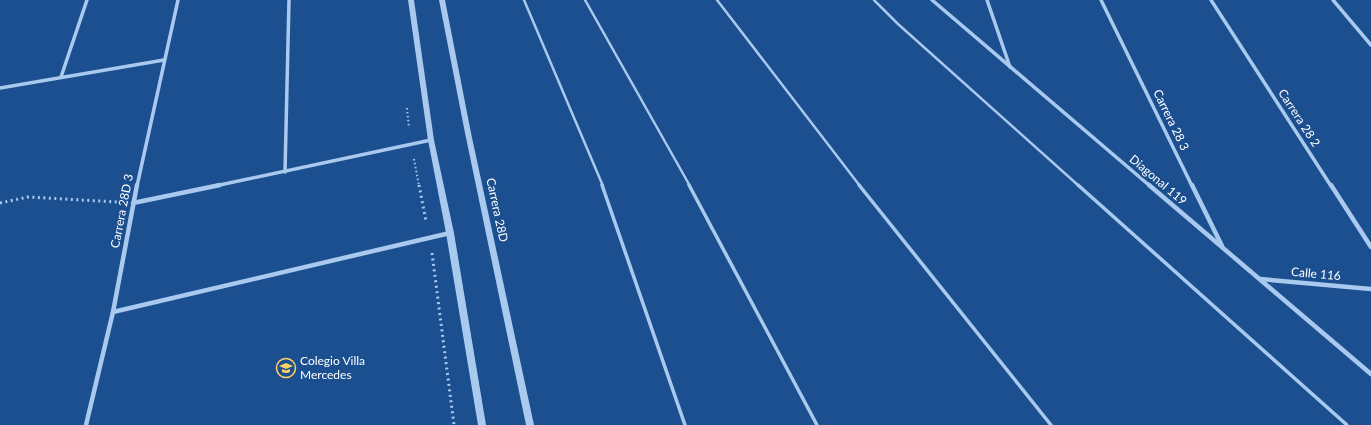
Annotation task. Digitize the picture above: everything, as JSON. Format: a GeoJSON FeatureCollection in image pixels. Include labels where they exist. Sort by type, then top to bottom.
{"type":"FeatureCollection","features":[{"type":"Feature","properties":{"kind":"street"},"geometry":{"type":"LineString","coordinates":[[61,77],[87,0]]}},
{"type":"Feature","properties":{"kind":"street","name":"Carrera 28D 3"},"geometry":{"type":"LineString","coordinates":[[86,425],[113,312],[133,203],[178,0]]}},
{"type":"Feature","properties":{"kind":"street"},"geometry":{"type":"LineString","coordinates":[[285,172],[289,0]]}},
{"type":"Feature","properties":{"kind":"street"},"geometry":{"type":"LineString","coordinates":[[411,0],[431,140],[450,233],[482,425]]}},
{"type":"Feature","properties":{"kind":"street","name":"Carrera 28D"},"geometry":{"type":"LineString","coordinates":[[442,0],[468,133],[530,425]]}},
{"type":"Feature","properties":{"kind":"street","name":"Diagonal 119"},"geometry":{"type":"LineString","coordinates":[[932,0],[1371,374]]}},
{"type":"Feature","properties":{"kind":"street"},"geometry":{"type":"LineString","coordinates":[[987,0],[1010,67]]}},
{"type":"Feature","properties":{"kind":"street","name":"Carrera 28 3"},"geometry":{"type":"LineString","coordinates":[[1101,0],[1223,248]]}},
{"type":"Feature","properties":{"kind":"street","name":"Carrera 28 2"},"geometry":{"type":"LineString","coordinates":[[1211,0],[1371,247]]}},
{"type":"Feature","properties":{"kind":"street"},"geometry":{"type":"LineString","coordinates":[[1333,0],[1371,45]]}},
{"type":"Feature","properties":{"kind":"street"},"geometry":{"type":"LineString","coordinates":[[0,88],[164,60]]}},
{"type":"Feature","properties":{"kind":"street"},"geometry":{"type":"LineString","coordinates":[[133,203],[431,140]]}},
{"type":"Feature","properties":{"kind":"street"},"geometry":{"type":"LineString","coordinates":[[113,312],[450,233]]}},
{"type":"Feature","properties":{"kind":"street","name":"Calle 116"},"geometry":{"type":"LineString","coordinates":[[1260,280],[1371,289]]}},
{"type":"Feature","properties":{"kind":"lane"},"geometry":{"type":"LineString","coordinates":[[524,0],[601,181],[685,425]]}},
{"type":"Feature","properties":{"kind":"lane"},"geometry":{"type":"LineString","coordinates":[[585,0],[689,184],[817,425]]}},
{"type":"Feature","properties":{"kind":"lane"},"geometry":{"type":"LineString","coordinates":[[717,0],[871,200],[1051,425]]}},
{"type":"Feature","properties":{"kind":"lane"},"geometry":{"type":"LineString","coordinates":[[874,0],[921,45],[1347,425]]}},
{"type":"Feature","properties":{"kind":"path"},"geometry":{"type":"LineString","coordinates":[[406,107],[411,145],[430,238],[454,425]]}},
{"type":"Feature","properties":{"kind":"path"},"geometry":{"type":"LineString","coordinates":[[0,203],[28,197],[133,203]]}},
{"type":"Feature","properties":{"kind":"place","name":"Colegio Villa Mercedes"},"geometry":{"type":"Point","coordinates":[286,368]}}]}
